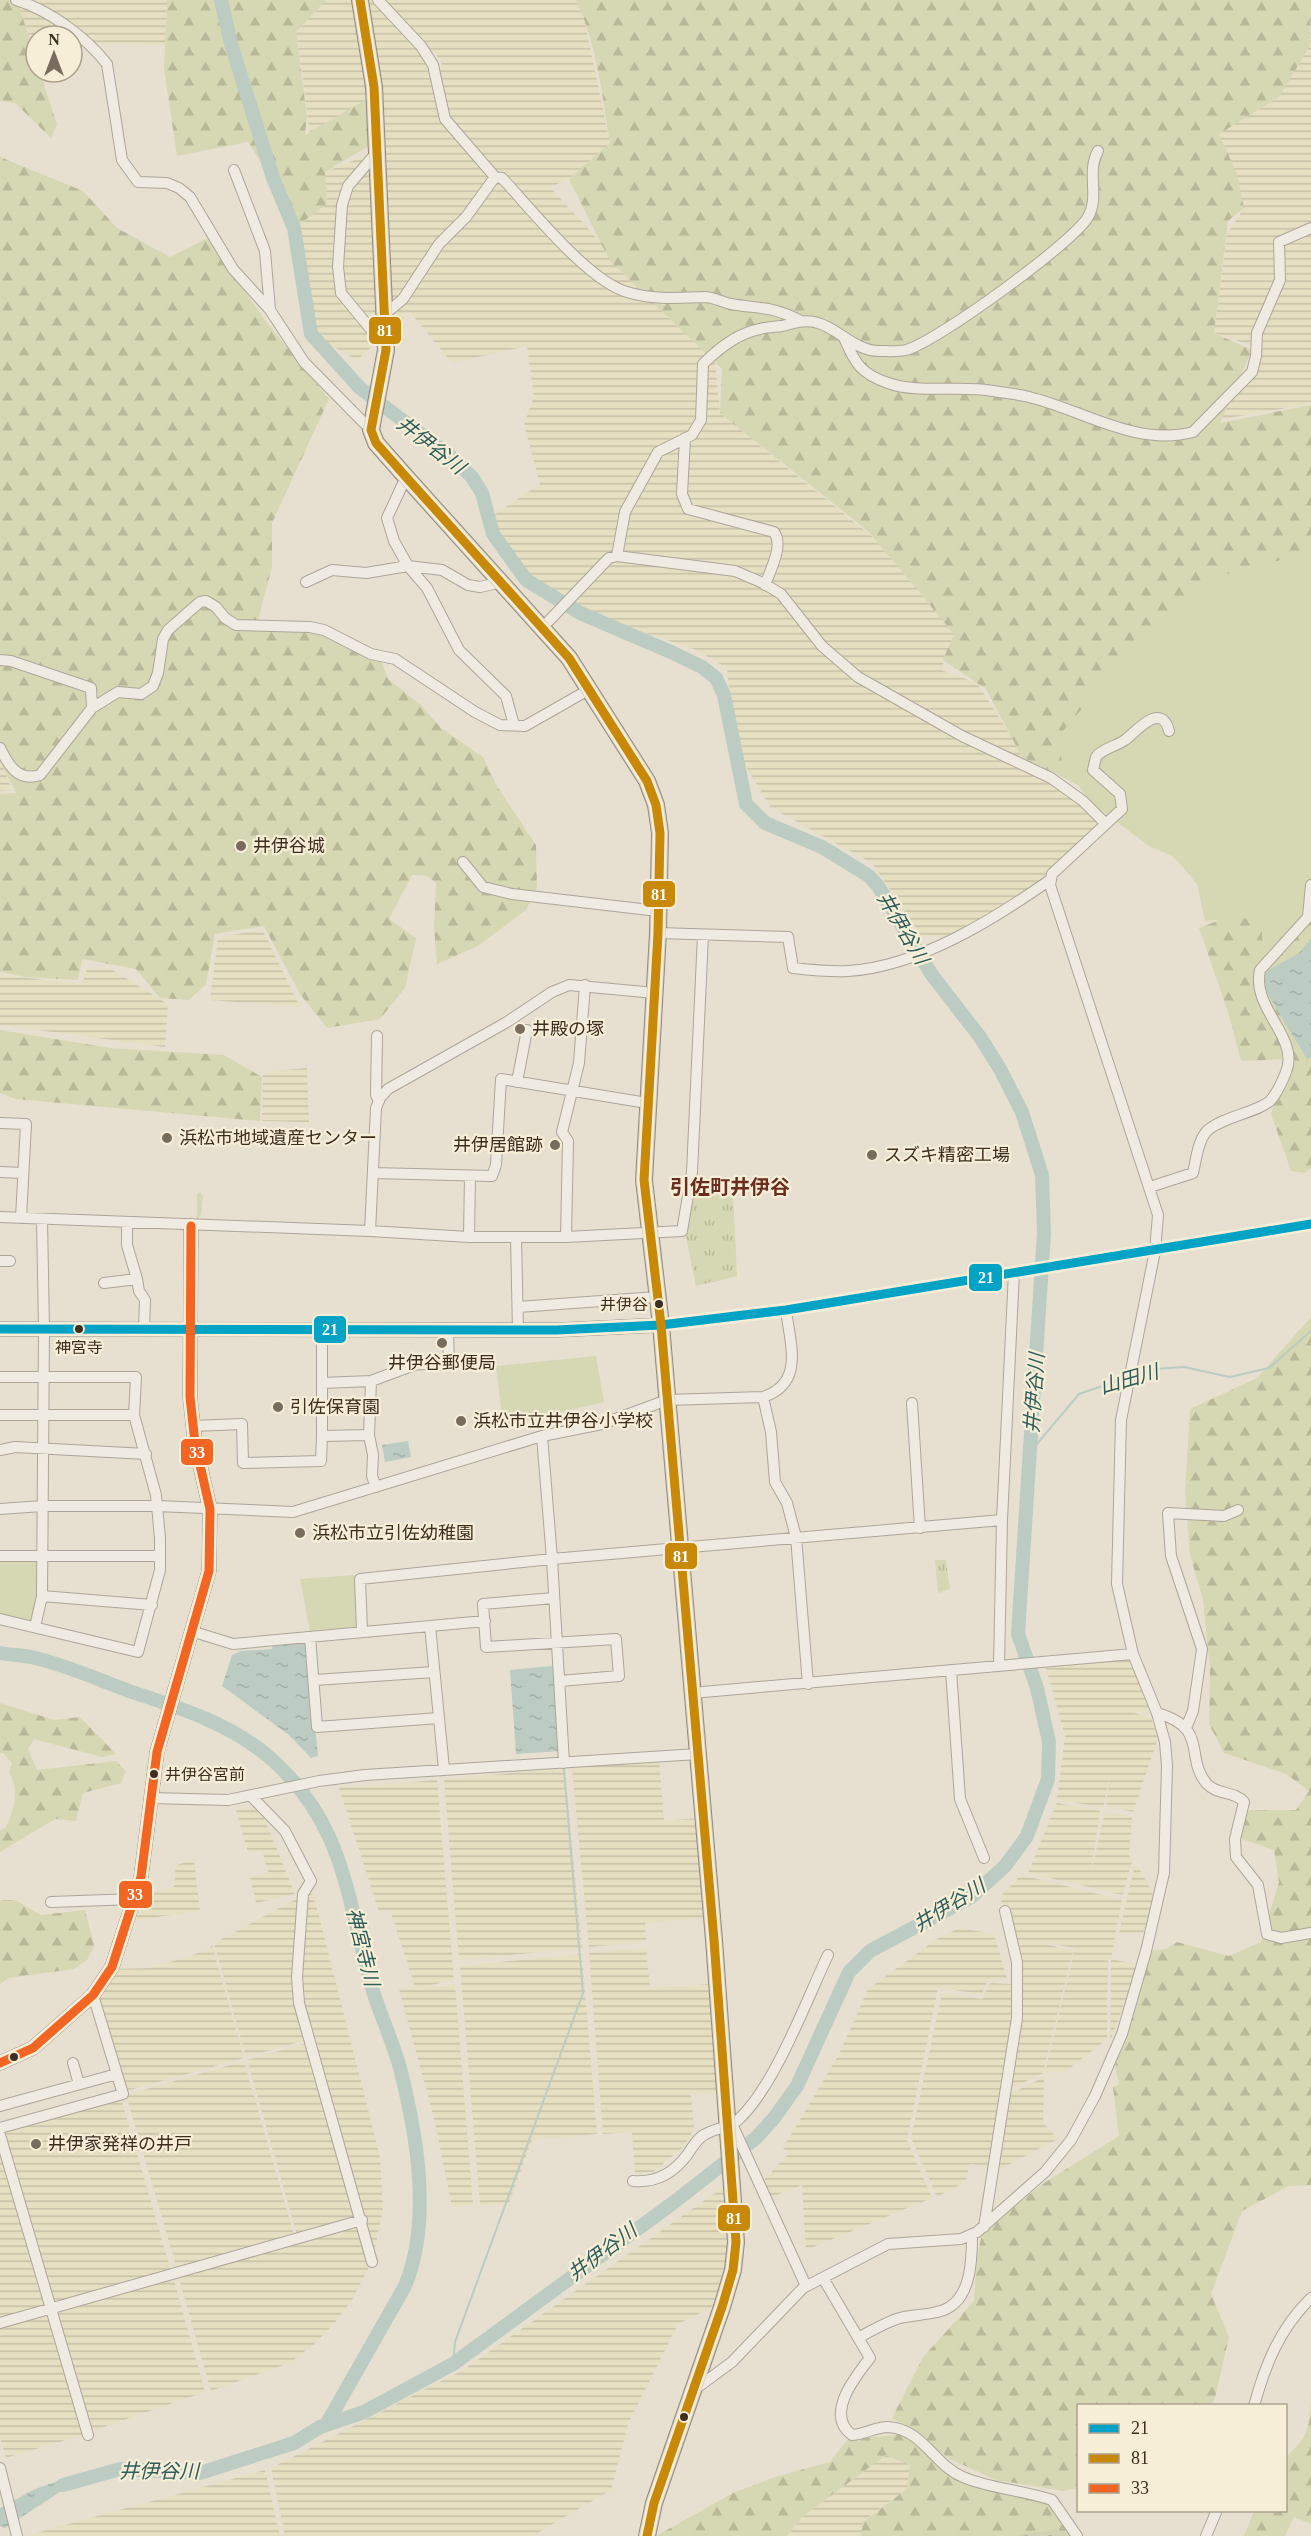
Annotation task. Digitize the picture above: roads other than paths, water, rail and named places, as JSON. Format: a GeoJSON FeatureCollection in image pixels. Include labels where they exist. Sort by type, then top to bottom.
{"type":"FeatureCollection","features":[{"type":"Feature","properties":{"kind":"highway"},"geometry":{"type":"LineString","coordinates":[[360,0],[374,87],[385,314],[386,350],[381,387],[371,425],[376,443],[543,627],[590,689],[647,781],[656,805],[660,833],[658,933],[644,1180],[661,1325],[731,2129],[736,2242],[733,2270],[654,2503],[647,2536]]}},
{"type":"Feature","properties":{"kind":"main road"},"geometry":{"type":"LineString","coordinates":[[0,2062],[33,2048],[93,1995],[112,1967],[135,1899],[142,1868],[150,1798],[163,1731],[209,1571],[210,1509],[193,1426],[189,1386],[191,1226]]}},
{"type":"Feature","properties":{"kind":"main road"},"geometry":{"type":"LineString","coordinates":[[0,1329],[518,1330],[661,1325]]}},
{"type":"Feature","properties":{"kind":"street"},"geometry":{"type":"LineString","coordinates":[[16,0],[57,21],[100,55],[107,64],[116,104],[122,160],[130,173],[138,182],[167,183],[190,197],[233,269],[270,310],[304,362],[371,425]]}},
{"type":"Feature","properties":{"kind":"street"},"geometry":{"type":"LineString","coordinates":[[378,0],[421,46],[433,64],[445,119],[495,177],[502,178],[586,266],[613,287],[628,293],[659,298],[706,297],[728,303],[780,310],[801,321]]}},
{"type":"Feature","properties":{"kind":"street"},"geometry":{"type":"LineString","coordinates":[[617,556],[625,512],[658,452],[692,435],[701,420],[703,364],[732,340],[753,330],[801,321],[819,323],[845,339],[875,351],[906,350],[931,338],[989,299],[1073,236],[1089,217],[1094,204],[1092,161],[1098,151]]}},
{"type":"Feature","properties":{"kind":"street"},"geometry":{"type":"LineString","coordinates":[[377,152],[348,186],[342,205],[338,267],[341,293],[374,330],[386,350]]}},
{"type":"Feature","properties":{"kind":"street"},"geometry":{"type":"LineString","coordinates":[[234,170],[265,251],[270,310]]}},
{"type":"Feature","properties":{"kind":"street"},"geometry":{"type":"LineString","coordinates":[[385,314],[403,299],[439,244],[466,217],[495,177]]}},
{"type":"Feature","properties":{"kind":"street"},"geometry":{"type":"LineString","coordinates":[[845,339],[856,366],[887,383],[905,387],[970,387],[1030,397],[1115,428],[1182,435],[1193,432],[1252,372],[1256,356],[1257,333],[1280,280],[1279,242],[1311,228]]}},
{"type":"Feature","properties":{"kind":"street"},"geometry":{"type":"LineString","coordinates":[[685,438],[682,494],[688,509],[774,532],[777,537],[778,545],[765,585]]}},
{"type":"Feature","properties":{"kind":"street"},"geometry":{"type":"LineString","coordinates":[[406,477],[387,518],[394,541],[408,566],[428,588],[459,650],[506,696],[514,725]]}},
{"type":"Feature","properties":{"kind":"street"},"geometry":{"type":"LineString","coordinates":[[543,627],[609,558],[617,556],[735,572],[781,594],[822,646],[858,677],[962,736],[1051,778],[1083,801],[1106,824]]}},
{"type":"Feature","properties":{"kind":"street"},"geometry":{"type":"LineString","coordinates":[[306,582],[332,570],[366,573],[408,566],[442,570],[468,585],[480,587],[502,582]]}},
{"type":"Feature","properties":{"kind":"street"},"geometry":{"type":"LineString","coordinates":[[0,748],[8,764],[21,776],[30,778],[40,775],[54,761],[75,728],[92,708],[118,692],[141,694],[153,686],[163,653],[163,639],[168,630],[200,602],[206,601],[237,625],[310,627],[324,630],[371,654],[395,659],[475,712],[500,725],[531,723],[590,689]]}},
{"type":"Feature","properties":{"kind":"street"},"geometry":{"type":"LineString","coordinates":[[0,660],[11,661],[91,688],[92,708]]}},
{"type":"Feature","properties":{"kind":"street"},"geometry":{"type":"LineString","coordinates":[[692,2391],[732,2362],[806,2286],[888,2244],[961,2239],[972,2235],[1045,2172],[1071,2140],[1095,2096],[1122,2034],[1149,1941],[1164,1873],[1167,1766],[1165,1742],[1157,1713],[1133,1654],[1117,1584],[1119,1454],[1130,1368],[1155,1251],[1158,1215],[1084,993],[1050,880],[1052,874],[1122,809],[1122,799],[1117,790],[1096,776],[1093,770],[1096,758],[1123,742],[1143,722],[1151,719],[1156,718],[1165,724],[1169,731]]}},
{"type":"Feature","properties":{"kind":"street"},"geometry":{"type":"LineString","coordinates":[[463,862],[483,887],[512,894],[658,911]]}},
{"type":"Feature","properties":{"kind":"street"},"geometry":{"type":"LineString","coordinates":[[658,933],[788,937],[793,968],[848,971],[904,960],[992,921],[1050,880]]}},
{"type":"Feature","properties":{"kind":"street"},"geometry":{"type":"LineString","coordinates":[[1150,1187],[1193,1173],[1202,1140],[1208,1130],[1270,1101],[1287,1070],[1287,1045],[1260,996],[1258,979],[1260,970],[1308,917],[1311,885]]}},
{"type":"Feature","properties":{"kind":"street"},"geometry":{"type":"LineString","coordinates":[[0,1217],[469,1237],[566,1237],[682,1231],[692,1172],[703,935]]}},
{"type":"Feature","properties":{"kind":"street"},"geometry":{"type":"LineString","coordinates":[[566,1237],[568,1142],[562,1132],[579,1064],[585,985]]}},
{"type":"Feature","properties":{"kind":"street"},"geometry":{"type":"LineString","coordinates":[[370,1231],[376,1108],[388,1089],[507,1022],[552,992],[569,986],[585,985],[655,993]]}},
{"type":"Feature","properties":{"kind":"street"},"geometry":{"type":"LineString","coordinates":[[517,1082],[527,1030]]}},
{"type":"Feature","properties":{"kind":"street"},"geometry":{"type":"LineString","coordinates":[[377,1036],[376,1095],[379,1101]]}},
{"type":"Feature","properties":{"kind":"street"},"geometry":{"type":"LineString","coordinates":[[373,1173],[492,1176],[496,1165],[501,1079],[647,1103]]}},
{"type":"Feature","properties":{"kind":"street"},"geometry":{"type":"LineString","coordinates":[[0,1123],[26,1124],[21,1218]]}},
{"type":"Feature","properties":{"kind":"street"},"geometry":{"type":"LineString","coordinates":[[0,1172],[23,1173]]}},
{"type":"Feature","properties":{"kind":"street"},"geometry":{"type":"LineString","coordinates":[[469,1237],[470,1176]]}},
{"type":"Feature","properties":{"kind":"street"},"geometry":{"type":"LineString","coordinates":[[34,1627],[42,1596],[44,1329],[42,1219]]}},
{"type":"Feature","properties":{"kind":"street"},"geometry":{"type":"LineString","coordinates":[[127,1223],[127,1245],[139,1291],[145,1300],[144,1329]]}},
{"type":"Feature","properties":{"kind":"street"},"geometry":{"type":"LineString","coordinates":[[661,1325],[786,1310],[1311,1224]]}},
{"type":"Feature","properties":{"kind":"street"},"geometry":{"type":"LineString","coordinates":[[516,1237],[518,1330]]}},
{"type":"Feature","properties":{"kind":"street"},"geometry":{"type":"LineString","coordinates":[[1003,1665],[1002,1520],[1019,1271]]}},
{"type":"Feature","properties":{"kind":"street"},"geometry":{"type":"LineString","coordinates":[[104,1283],[137,1279]]}},
{"type":"Feature","properties":{"kind":"street"},"geometry":{"type":"LineString","coordinates":[[518,1307],[657,1297]]}},
{"type":"Feature","properties":{"kind":"street"},"geometry":{"type":"LineString","coordinates":[[0,1509],[42,1506],[157,1506],[294,1512],[542,1436],[602,1424],[667,1400],[764,1397],[776,1393],[791,1377],[792,1359],[786,1310]]}},
{"type":"Feature","properties":{"kind":"street"},"geometry":{"type":"LineString","coordinates":[[193,1426],[242,1424],[243,1463],[321,1461],[322,1330]]}},
{"type":"Feature","properties":{"kind":"street"},"geometry":{"type":"LineString","coordinates":[[322,1383],[371,1381],[417,1364],[449,1365],[448,1330]]}},
{"type":"Feature","properties":{"kind":"street"},"geometry":{"type":"LineString","coordinates":[[0,1377],[136,1377],[134,1415],[146,1454],[157,1506],[160,1556],[152,1605],[138,1652],[0,1618]]}},
{"type":"Feature","properties":{"kind":"street"},"geometry":{"type":"LineString","coordinates":[[371,1381],[369,1435],[373,1455],[372,1476],[376,1487]]}},
{"type":"Feature","properties":{"kind":"street"},"geometry":{"type":"LineString","coordinates":[[764,1397],[771,1432],[776,1482],[788,1503],[796,1537],[808,1684]]}},
{"type":"Feature","properties":{"kind":"street"},"geometry":{"type":"LineString","coordinates":[[912,1403],[921,1528]]}},
{"type":"Feature","properties":{"kind":"street"},"geometry":{"type":"LineString","coordinates":[[0,1415],[134,1415]]}},
{"type":"Feature","properties":{"kind":"street"},"geometry":{"type":"LineString","coordinates":[[322,1436],[369,1435]]}},
{"type":"Feature","properties":{"kind":"street"},"geometry":{"type":"LineString","coordinates":[[542,1436],[564,1763]]}},
{"type":"Feature","properties":{"kind":"street"},"geometry":{"type":"LineString","coordinates":[[0,1450],[42,1448],[146,1454]]}},
{"type":"Feature","properties":{"kind":"street"},"geometry":{"type":"LineString","coordinates":[[1185,1728],[1193,1711],[1202,1649],[1171,1556],[1168,1513],[1224,1516],[1238,1510]]}},
{"type":"Feature","properties":{"kind":"street"},"geometry":{"type":"LineString","coordinates":[[363,1631],[360,1579],[552,1559],[1002,1520]]}},
{"type":"Feature","properties":{"kind":"street"},"geometry":{"type":"LineString","coordinates":[[0,1556],[160,1556]]}},
{"type":"Feature","properties":{"kind":"street"},"geometry":{"type":"LineString","coordinates":[[42,1596],[152,1605]]}},
{"type":"Feature","properties":{"kind":"street"},"geometry":{"type":"LineString","coordinates":[[554,1598],[483,1604],[484,1621],[486,1647],[616,1639],[619,1676],[560,1681]]}},
{"type":"Feature","properties":{"kind":"street"},"geometry":{"type":"LineString","coordinates":[[191,1631],[233,1644],[484,1621]]}},
{"type":"Feature","properties":{"kind":"street"},"geometry":{"type":"LineString","coordinates":[[430,1626],[444,1769]]}},
{"type":"Feature","properties":{"kind":"street"},"geometry":{"type":"LineString","coordinates":[[310,1637],[317,1727],[439,1718]]}},
{"type":"Feature","properties":{"kind":"street"},"geometry":{"type":"LineString","coordinates":[[692,1693],[1133,1654]]}},
{"type":"Feature","properties":{"kind":"street"},"geometry":{"type":"LineString","coordinates":[[951,1670],[960,1799],[984,1858]]}},
{"type":"Feature","properties":{"kind":"street"},"geometry":{"type":"LineString","coordinates":[[315,1680],[434,1672]]}},
{"type":"Feature","properties":{"kind":"street"},"geometry":{"type":"LineString","coordinates":[[1157,1713],[1168,1716],[1185,1728],[1196,1748],[1205,1781],[1215,1790],[1238,1796],[1244,1802],[1235,1839],[1236,1857],[1258,1885],[1267,1934],[1281,1938],[1311,1933]]}},
{"type":"Feature","properties":{"kind":"street"},"geometry":{"type":"LineString","coordinates":[[150,1798],[208,1801],[254,1795],[319,1781],[444,1769],[698,1754]]}},
{"type":"Feature","properties":{"kind":"street"},"geometry":{"type":"LineString","coordinates":[[254,1795],[285,1832],[311,1881],[303,1894],[297,1995],[372,2262]]}},
{"type":"Feature","properties":{"kind":"street"},"geometry":{"type":"LineString","coordinates":[[51,1902],[135,1899]]}},
{"type":"Feature","properties":{"kind":"street"},"geometry":{"type":"LineString","coordinates":[[984,2227],[1017,2018],[1017,1962],[1005,1911]]}},
{"type":"Feature","properties":{"kind":"street"},"geometry":{"type":"LineString","coordinates":[[633,2181],[650,2183],[669,2173],[681,2164],[700,2138],[731,2129],[753,2103],[767,2080],[828,1955]]}},
{"type":"Feature","properties":{"kind":"street"},"geometry":{"type":"LineString","coordinates":[[0,2128],[123,2094],[93,1995]]}},
{"type":"Feature","properties":{"kind":"street"},"geometry":{"type":"LineString","coordinates":[[73,2063],[79,2084]]}},
{"type":"Feature","properties":{"kind":"street"},"geometry":{"type":"LineString","coordinates":[[0,2106],[117,2074]]}},
{"type":"Feature","properties":{"kind":"street"},"geometry":{"type":"LineString","coordinates":[[731,2129],[806,2286]]}},
{"type":"Feature","properties":{"kind":"street"},"geometry":{"type":"LineString","coordinates":[[0,2135],[88,2434]]}},
{"type":"Feature","properties":{"kind":"street"},"geometry":{"type":"LineString","coordinates":[[0,2323],[362,2220]]}},
{"type":"Feature","properties":{"kind":"street"},"geometry":{"type":"LineString","coordinates":[[858,2338],[900,2318],[939,2312],[956,2305],[964,2293],[972,2252],[972,2235]]}},
{"type":"Feature","properties":{"kind":"street"},"geometry":{"type":"LineString","coordinates":[[822,2278],[870,2358],[844,2398],[840,2422],[842,2428],[852,2435],[889,2427],[905,2431],[921,2440],[959,2476],[979,2484],[1052,2500],[1077,2536]]}},
{"type":"Feature","properties":{"kind":"street"},"geometry":{"type":"LineString","coordinates":[[1255,2404],[1263,2372],[1280,2337],[1311,2298]]}},
{"type":"Feature","properties":{"kind":"street"},"geometry":{"type":"LineString","coordinates":[[0,2469],[16,2535]]}},
{"type":"Feature","properties":{"kind":"street"},"geometry":{"type":"LineString","coordinates":[[1206,2536],[1217,2512]]}},
{"type":"Feature","properties":{"kind":"water"},"geometry":{"type":"Polygon","coordinates":[[[1311,939],[1311,1058],[1307,1059],[1263,986],[1264,976],[1269,970],[1299,953],[1311,939]]]}},
{"type":"Feature","properties":{"kind":"water"},"geometry":{"type":"Polygon","coordinates":[[[408,1441],[411,1457],[385,1462],[382,1445],[408,1441]]]}},
{"type":"Feature","properties":{"kind":"water"},"geometry":{"type":"Polygon","coordinates":[[[307,1640],[318,1756],[311,1758],[289,1735],[222,1686],[232,1655],[240,1651],[272,1649],[273,1643],[307,1640]]]}},
{"type":"Feature","properties":{"kind":"water"},"geometry":{"type":"Polygon","coordinates":[[[551,1666],[556,1670],[561,1751],[516,1754],[510,1670],[551,1666]]]}},
{"type":"Feature","properties":{"kind":"water"},"geometry":{"type":"Polygon","coordinates":[[[78,2474],[81,2482],[72,2484],[5,2528],[0,2526],[0,2508],[35,2489],[78,2474]]]}},
{"type":"Feature","properties":{"kind":"waterway","name":"井伊谷川"},"geometry":{"type":"LineString","coordinates":[[63,2485],[120,2469],[200,2473],[294,2443],[320,2427],[364,2412],[453,2364],[673,2203],[756,2138],[797,2086],[849,1972],[870,1951],[971,1897],[1005,1866],[1027,1836],[1048,1779],[1049,1742],[1037,1688],[1018,1634],[1044,1233],[1042,1175],[1022,1112],[1000,1069],[980,1037],[932,975],[878,886],[869,876],[822,847],[765,823],[746,804],[724,695],[716,678],[702,667],[671,652],[580,613],[526,580],[493,534],[482,493],[472,477],[450,456],[360,388],[311,334],[294,228],[273,178],[231,44],[221,0]]}},
{"type":"Feature","properties":{"kind":"waterway","name":"山田川"},"geometry":{"type":"LineString","coordinates":[[1133,1376],[1155,1369],[1184,1367],[1230,1377],[1269,1368],[1311,1331]]}},
{"type":"Feature","properties":{"kind":"waterway","name":"山田川"},"geometry":{"type":"LineString","coordinates":[[1031,1451],[1079,1394],[1125,1378]]}},
{"type":"Feature","properties":{"kind":"waterway","name":"神宮寺川"},"geometry":{"type":"LineString","coordinates":[[0,1653],[45,1660],[72,1669],[190,1712],[239,1735],[268,1756],[294,1782],[314,1809],[329,1836],[349,1895],[373,1991],[400,2068],[412,2121],[420,2206],[413,2261],[405,2286],[326,2425]]}},
{"type":"Feature","properties":{"kind":"waterway"},"geometry":{"type":"LineString","coordinates":[[453,2364],[455,2342],[583,1993],[564,1770]]}},
{"type":"Feature","properties":{"kind":"place","name":"井伊谷城"},"geometry":{"type":"Point","coordinates":[241,846]}},
{"type":"Feature","properties":{"kind":"place","name":"井殿の塚"},"geometry":{"type":"Point","coordinates":[520,1029]}},
{"type":"Feature","properties":{"kind":"place","name":"浜松市地域遺産センター"},"geometry":{"type":"Point","coordinates":[167,1138]}},
{"type":"Feature","properties":{"kind":"place","name":"井伊居館跡"},"geometry":{"type":"Point","coordinates":[555,1145]}},
{"type":"Feature","properties":{"kind":"place","name":"スズキ精密工場"},"geometry":{"type":"Point","coordinates":[872,1155]}},
{"type":"Feature","properties":{"kind":"place","name":"井伊谷"},"geometry":{"type":"Point","coordinates":[659,1304]}},
{"type":"Feature","properties":{"kind":"place","name":"神宮寺"},"geometry":{"type":"Point","coordinates":[79,1329]}},
{"type":"Feature","properties":{"kind":"place","name":"井伊谷郵便局"},"geometry":{"type":"Point","coordinates":[442,1343]}},
{"type":"Feature","properties":{"kind":"place","name":"引佐保育園"},"geometry":{"type":"Point","coordinates":[278,1407]}},
{"type":"Feature","properties":{"kind":"place","name":"浜松市立井伊谷小学校"},"geometry":{"type":"Point","coordinates":[461,1421]}},
{"type":"Feature","properties":{"kind":"place","name":"浜松市立引佐幼稚園"},"geometry":{"type":"Point","coordinates":[300,1533]}},
{"type":"Feature","properties":{"kind":"place","name":"井伊谷宮前"},"geometry":{"type":"Point","coordinates":[154,1774]}},
{"type":"Feature","properties":{"kind":"place","name":"井伊家発祥の井戸"},"geometry":{"type":"Point","coordinates":[36,2144]}},
{"type":"Feature","properties":{"kind":"district","name":"引佐町井伊谷"},"geometry":{"type":"Point","coordinates":[730,1187]}}]}
